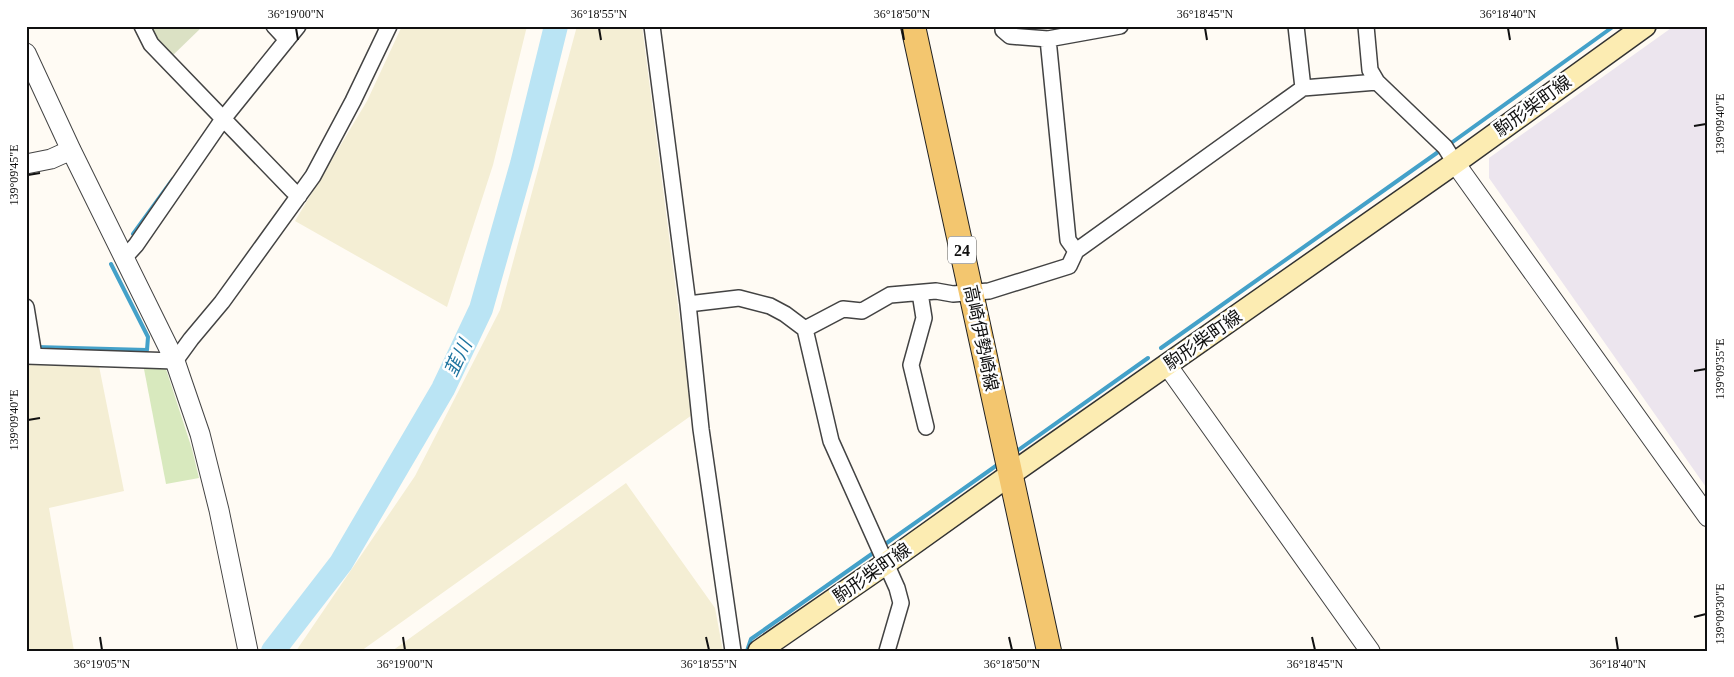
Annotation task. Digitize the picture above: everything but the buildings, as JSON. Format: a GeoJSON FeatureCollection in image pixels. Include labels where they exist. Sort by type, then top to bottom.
{"type":"FeatureCollection","features":[{"type":"Feature","properties":{"kind":"main road","name":"高崎伊勢崎線"},"geometry":{"type":"LineString","coordinates":[[913,26],[1049,651]]}},
{"type":"Feature","properties":{"kind":"main road","name":"駒形柴町線"},"geometry":{"type":"LineString","coordinates":[[758,651],[886,564],[1011,474],[1455,163],[1645,26]]}},
{"type":"Feature","properties":{"kind":"street"},"geometry":{"type":"LineString","coordinates":[[142,26],[151,44],[299,196]]}},
{"type":"Feature","properties":{"kind":"street"},"geometry":{"type":"LineString","coordinates":[[274,26],[287,40]]}},
{"type":"Feature","properties":{"kind":"street"},"geometry":{"type":"LineString","coordinates":[[124,257],[136,245],[224,119],[298,26]]}},
{"type":"Feature","properties":{"kind":"street"},"geometry":{"type":"LineString","coordinates":[[175,361],[222,302],[320,164],[354,101],[389,26]]}},
{"type":"Feature","properties":{"kind":"street"},"geometry":{"type":"LineString","coordinates":[[652,26],[688,304],[703,439],[733,651]]}},
{"type":"Feature","properties":{"kind":"street"},"geometry":{"type":"LineString","coordinates":[[1003,26],[1003,30],[1010,36],[1048,39],[1120,26]]}},
{"type":"Feature","properties":{"kind":"street"},"geometry":{"type":"LineString","coordinates":[[1296,26],[1303,88]]}},
{"type":"Feature","properties":{"kind":"street"},"geometry":{"type":"LineString","coordinates":[[1366,26],[1370,70],[1377,82],[1445,147],[1708,517]]}},
{"type":"Feature","properties":{"kind":"street"},"geometry":{"type":"LineString","coordinates":[[1048,39],[1068,240],[1076,251]]}},
{"type":"Feature","properties":{"kind":"street"},"geometry":{"type":"LineString","coordinates":[[28,63],[175,361],[200,434],[219,510],[248,651]]}},
{"type":"Feature","properties":{"kind":"street"},"geometry":{"type":"LineString","coordinates":[[805,329],[843,309],[862,311],[890,295],[936,291],[953,294],[989,291],[1069,266],[1076,251],[1303,88],[1377,82]]}},
{"type":"Feature","properties":{"kind":"street"},"geometry":{"type":"LineString","coordinates":[[26,164],[51,159],[71,150]]}},
{"type":"Feature","properties":{"kind":"street"},"geometry":{"type":"LineString","coordinates":[[920,293],[924,318],[911,365],[926,427]]}},
{"type":"Feature","properties":{"kind":"street"},"geometry":{"type":"LineString","coordinates":[[688,304],[739,298],[770,306],[785,314],[805,329],[832,441],[897,588],[901,603],[887,651]]}},
{"type":"Feature","properties":{"kind":"street"},"geometry":{"type":"LineString","coordinates":[[26,307],[30,356],[175,361]]}},
{"type":"Feature","properties":{"kind":"street"},"geometry":{"type":"LineString","coordinates":[[1167,365],[1370,651]]}},
{"type":"Feature","properties":{"kind":"shaded area"},"geometry":{"type":"Polygon","coordinates":[[[402,26],[527,26],[493,165],[447,307],[295,221],[367,101],[402,26]]]}},
{"type":"Feature","properties":{"kind":"shaded area"},"geometry":{"type":"Polygon","coordinates":[[[577,26],[642,26],[692,415],[361,651],[296,651],[415,476],[500,310],[577,26]]]}},
{"type":"Feature","properties":{"kind":"shaded area"},"geometry":{"type":"Polygon","coordinates":[[[1674,26],[1708,26],[1708,490],[1489,178],[1489,158],[1674,26]]]}},
{"type":"Feature","properties":{"kind":"shaded area"},"geometry":{"type":"Polygon","coordinates":[[[26,365],[99,366],[124,491],[49,508],[74,651],[26,651],[26,365]]]}},
{"type":"Feature","properties":{"kind":"shaded area"},"geometry":{"type":"Polygon","coordinates":[[[626,483],[715,608],[723,651],[392,651],[626,483]]]}},
{"type":"Feature","properties":{"kind":"green space"},"geometry":{"type":"Polygon","coordinates":[[[148,26],[203,26],[171,57],[156,42],[148,26]]]}},
{"type":"Feature","properties":{"kind":"green space"},"geometry":{"type":"Polygon","coordinates":[[[144,369],[166,369],[192,449],[199,478],[166,484],[144,369]]]}},
{"type":"Feature","properties":{"kind":"waterway","name":"韮川"},"geometry":{"type":"LineString","coordinates":[[273,651],[341,563],[443,389],[481,309],[522,164],[556,26]]}},
{"type":"Feature","properties":{"kind":"waterway"},"geometry":{"type":"LineString","coordinates":[[1447,146],[1614,26]]}},
{"type":"Feature","properties":{"kind":"waterway"},"geometry":{"type":"LineString","coordinates":[[1161,348],[1441,150]]}},
{"type":"Feature","properties":{"kind":"waterway"},"geometry":{"type":"LineString","coordinates":[[133,234],[173,179]]}},
{"type":"Feature","properties":{"kind":"waterway"},"geometry":{"type":"LineString","coordinates":[[36,347],[147,350],[148,337],[111,264]]}},
{"type":"Feature","properties":{"kind":"waterway"},"geometry":{"type":"LineString","coordinates":[[1014,453],[1148,358]]}},
{"type":"Feature","properties":{"kind":"waterway"},"geometry":{"type":"LineString","coordinates":[[881,547],[1000,463]]}},
{"type":"Feature","properties":{"kind":"waterway"},"geometry":{"type":"LineString","coordinates":[[747,651],[751,639],[876,551]]}}]}
